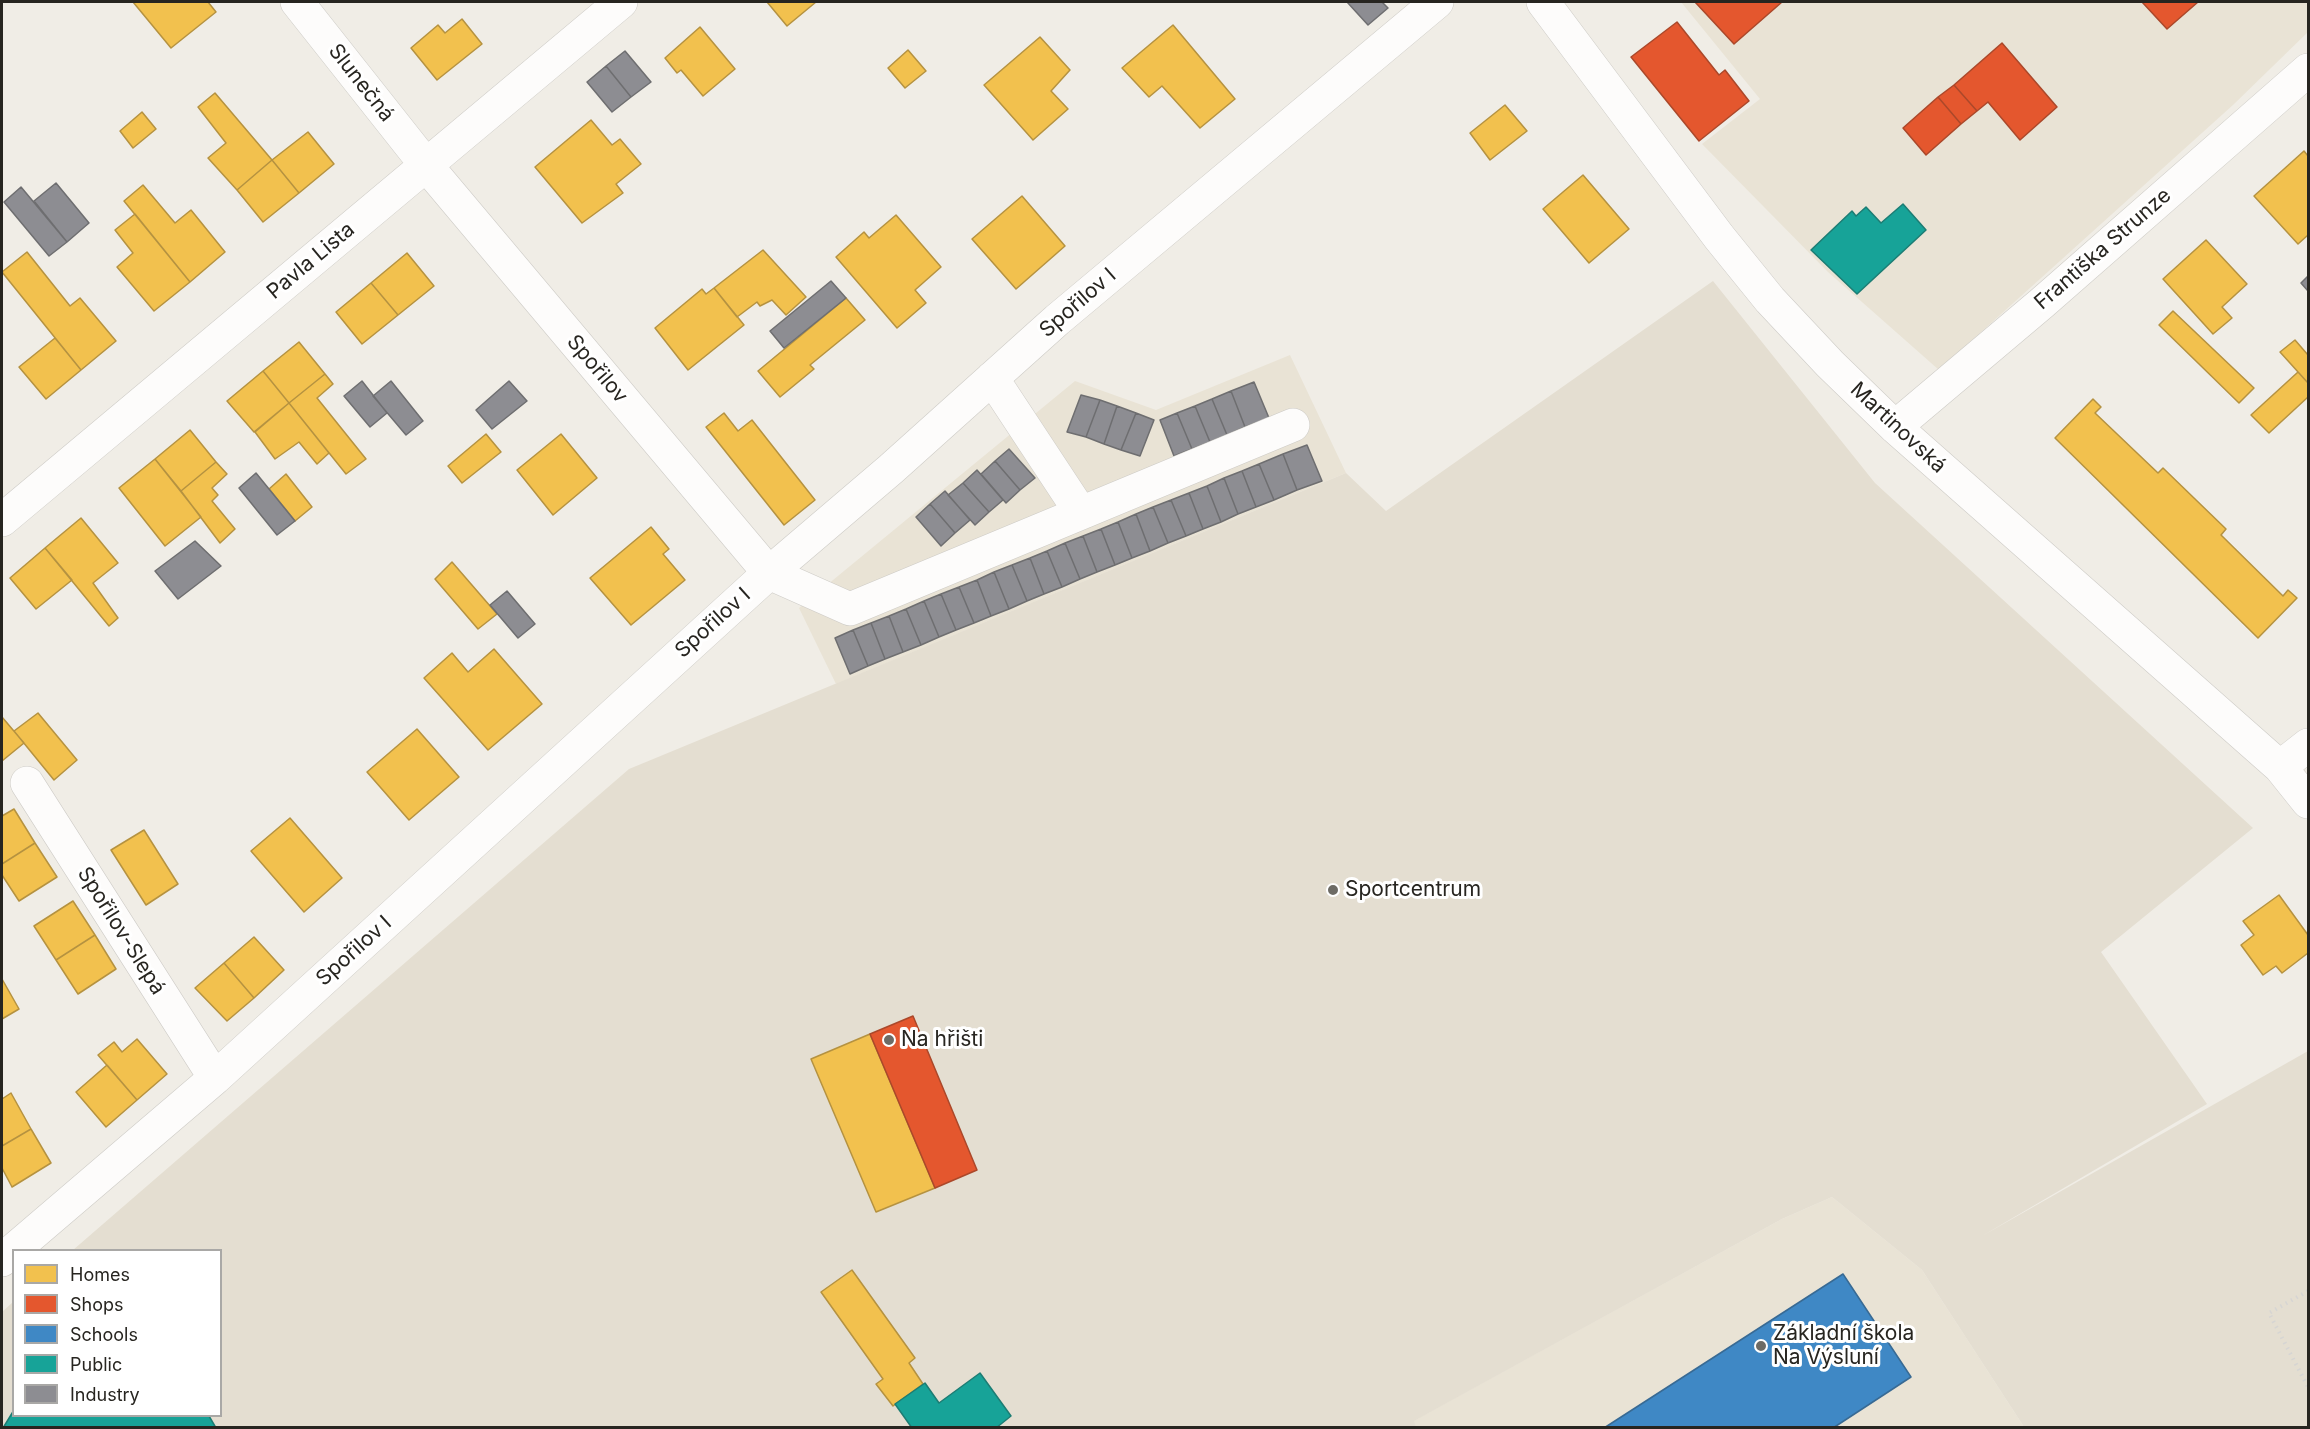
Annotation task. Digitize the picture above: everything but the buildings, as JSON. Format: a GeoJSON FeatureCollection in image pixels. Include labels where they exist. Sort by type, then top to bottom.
{"type":"FeatureCollection","features":[{"type":"Feature","properties":{"kind":"street","name":"Slunečná"},"geometry":{"type":"LineString","coordinates":[[297,2],[426,165]]}},
{"type":"Feature","properties":{"kind":"street","name":"Pavla Lista"},"geometry":{"type":"LineString","coordinates":[[2,520],[621,2]]}},
{"type":"Feature","properties":{"kind":"street","name":"Spořilov I"},"geometry":{"type":"LineString","coordinates":[[3,1255],[215,1078],[769,573],[992,378],[1252,155],[1437,2]]}},
{"type":"Feature","properties":{"kind":"street","name":"Martinovská"},"geometry":{"type":"LineString","coordinates":[[1543,2],[1688,196],[1770,300],[1830,364],[1895,427],[2280,767],[2308,802]]}},
{"type":"Feature","properties":{"kind":"street","name":"Františka Strunze"},"geometry":{"type":"LineString","coordinates":[[1895,427],[2308,70]]}},
{"type":"Feature","properties":{"kind":"street","name":"Spořilov"},"geometry":{"type":"LineString","coordinates":[[426,165],[769,573]]}},
{"type":"Feature","properties":{"kind":"street"},"geometry":{"type":"LineString","coordinates":[[992,378],[1082,513]]}},
{"type":"Feature","properties":{"kind":"street"},"geometry":{"type":"LineString","coordinates":[[769,573],[850,609],[1293,425]]}},
{"type":"Feature","properties":{"kind":"street"},"geometry":{"type":"LineString","coordinates":[[2280,767],[2308,745]]}},
{"type":"Feature","properties":{"kind":"street","name":"Spořilov-Slepá"},"geometry":{"type":"LineString","coordinates":[[27,783],[215,1078]]}},
{"type":"Feature","properties":{"kind":"path"},"geometry":{"type":"LineString","coordinates":[[2308,1291],[2269,1313],[2308,1387]]}},
{"type":"Feature","properties":{"kind":"shaded area"},"geometry":{"type":"Polygon","coordinates":[[[1681,2],[2308,2],[2308,32],[2233,105],[1939,370],[1828,272],[1702,144],[1760,99],[1681,2]]]}},
{"type":"Feature","properties":{"kind":"shaded area","name":"Sportcentrum"},"geometry":{"type":"Polygon","coordinates":[[[1713,281],[1875,483],[2253,828],[2101,952],[2207,1104],[1982,1236],[2308,1051],[2308,1427],[2024,1427],[1922,1270],[1832,1197],[1782,1219],[1414,1421],[1416,1427],[2,1427],[2,1312],[12,1303],[12,1417],[222,1417],[222,1249],[74,1249],[629,769],[1346,473],[1386,511],[1713,281]]]}},
{"type":"Feature","properties":{"kind":"shaded area"},"geometry":{"type":"Polygon","coordinates":[[[1290,355],[1346,473],[836,684],[799,608],[1075,381],[1156,410],[1290,355]]]}},
{"type":"Feature","properties":{"kind":"shaded area","name":"Základní škola Na Výsluní"},"geometry":{"type":"Polygon","coordinates":[[[1832,1197],[1922,1270],[2024,1427],[1416,1428],[1413,1421],[1782,1219],[1832,1197]]]}},
{"type":"Feature","properties":{"kind":"place","name":"Sportcentrum"},"geometry":{"type":"Point","coordinates":[1333,890]}},
{"type":"Feature","properties":{"kind":"place","name":"Na hřišti"},"geometry":{"type":"Point","coordinates":[889,1040]}},
{"type":"Feature","properties":{"kind":"place","name":"Základní škola Na Výsluní"},"geometry":{"type":"Point","coordinates":[1761,1346]}}]}
